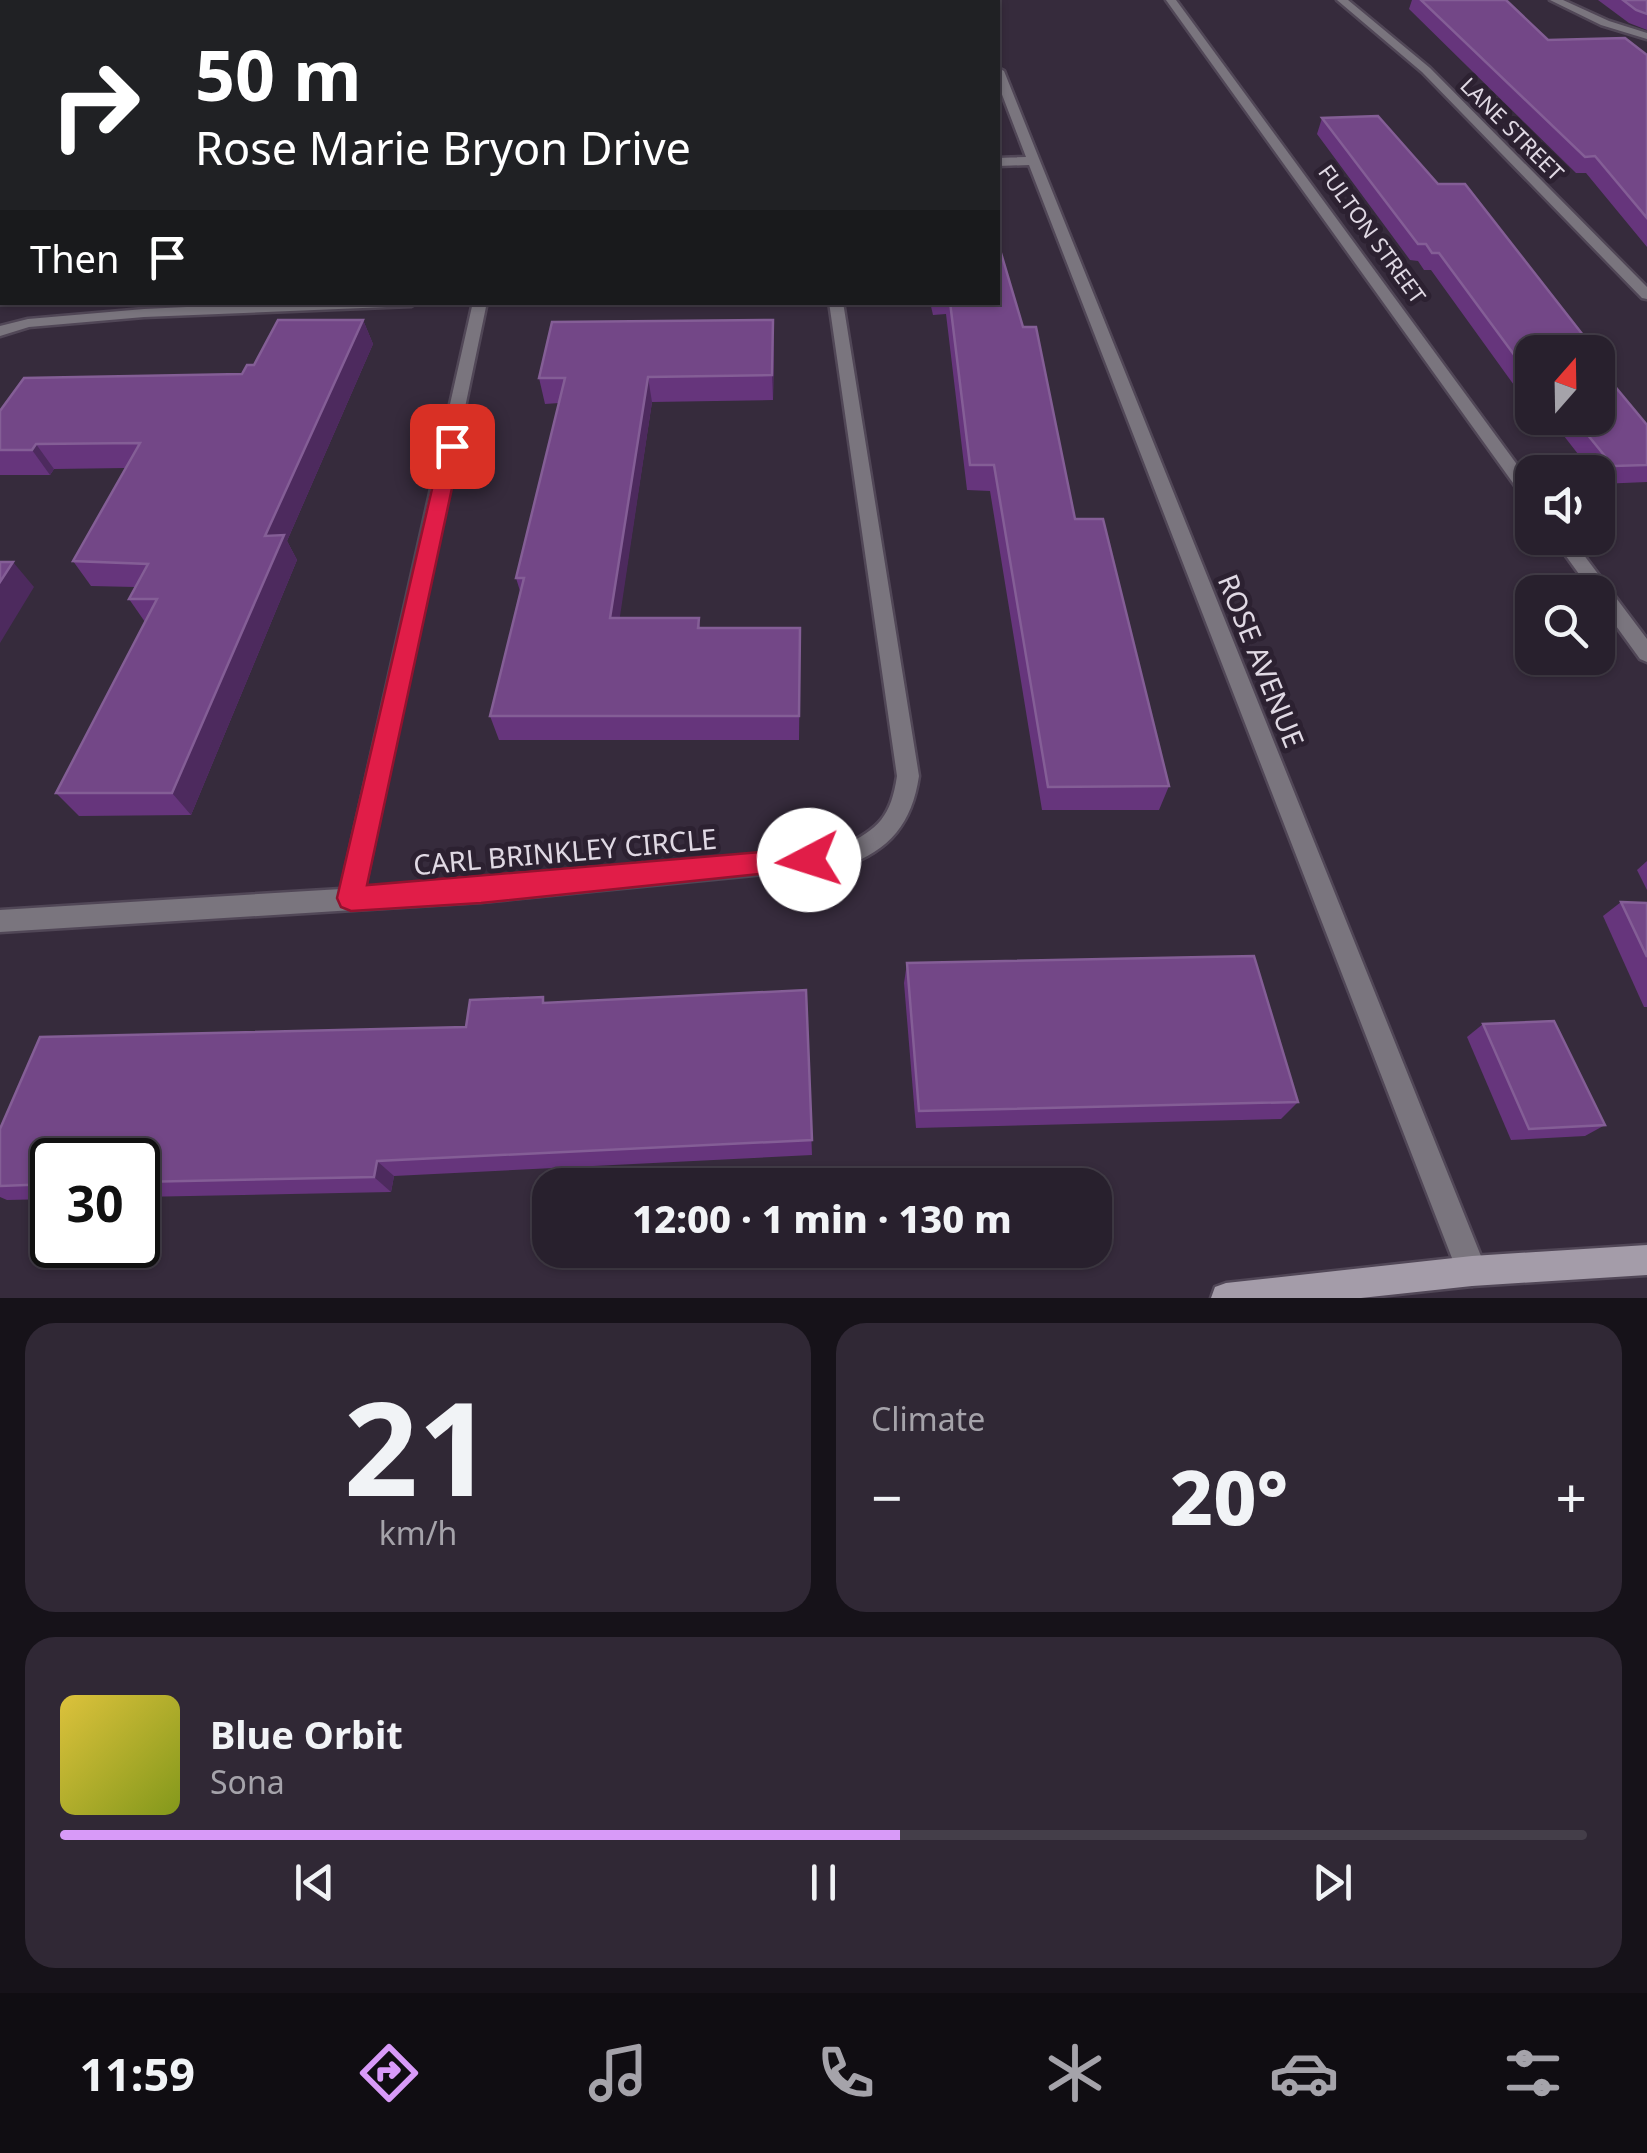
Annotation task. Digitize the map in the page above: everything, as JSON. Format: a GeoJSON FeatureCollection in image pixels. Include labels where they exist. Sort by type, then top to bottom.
{"type":"FeatureCollection","features":[{"type":"Feature","properties":{"kind":"street","name":"FULTON STREET"},"geometry":{"type":"LineString","coordinates":[[1171,0],[1515,474]]}},
{"type":"Feature","properties":{"kind":"street","name":"LANE STREET"},"geometry":{"type":"LineString","coordinates":[[1342,0],[1426,70],[1647,294]]}},
{"type":"Feature","properties":{"kind":"street"},"geometry":{"type":"LineString","coordinates":[[1554,0],[1605,23],[1647,36]]}},
{"type":"Feature","properties":{"kind":"street","name":"ROSE AVENUE"},"geometry":{"type":"LineString","coordinates":[[1000,76],[1472,1271]]}},
{"type":"Feature","properties":{"kind":"street"},"geometry":{"type":"LineString","coordinates":[[1000,162],[1034,161]]}},
{"type":"Feature","properties":{"kind":"street"},"geometry":{"type":"LineString","coordinates":[[0,331],[28,323],[197,307],[283,305]]}},
{"type":"Feature","properties":{"kind":"street"},"geometry":{"type":"LineString","coordinates":[[351,898],[479,305]]}},
{"type":"Feature","properties":{"kind":"street","name":"CARL BRINKLEY CIRCLE"},"geometry":{"type":"LineString","coordinates":[[0,921],[481,891],[845,856],[882,840],[905,806],[908,776],[836,305]]}},
{"type":"Feature","properties":{"kind":"street"},"geometry":{"type":"LineString","coordinates":[[1574,555],[1647,654]]}},
{"type":"Feature","properties":{"kind":"street"},"geometry":{"type":"LineString","coordinates":[[1226,1298],[1472,1271],[1647,1260]]}},
{"type":"Feature","properties":{"kind":"building"},"geometry":{"type":"Polygon","coordinates":[[[1421,0],[1506,0],[1548,40],[1625,38],[1647,55],[1647,218],[1595,156],[1585,157],[1421,0]]]}},
{"type":"Feature","properties":{"kind":"building"},"geometry":{"type":"Polygon","coordinates":[[[1623,0],[1647,0],[1647,14],[1636,10],[1623,0]]]}},
{"type":"Feature","properties":{"kind":"building"},"geometry":{"type":"Polygon","coordinates":[[[1378,116],[1438,184],[1465,184],[1583,335],[1515,335],[1515,356],[1439,253],[1432,253],[1426,244],[1418,244],[1322,118],[1378,116]]]}},
{"type":"Feature","properties":{"kind":"building"},"geometry":{"type":"Polygon","coordinates":[[[1000,250],[1023,327],[1036,327],[1075,519],[1103,519],[1169,786],[1048,787],[994,465],[970,465],[950,305],[1000,305],[1000,250]]]}},
{"type":"Feature","properties":{"kind":"building"},"geometry":{"type":"Polygon","coordinates":[[[278,320],[363,320],[265,536],[284,535],[172,793],[56,793],[157,599],[129,599],[148,564],[73,561],[140,443],[36,444],[32,450],[0,450],[0,411],[24,378],[242,374],[247,365],[254,365],[278,320]]]}},
{"type":"Feature","properties":{"kind":"building"},"geometry":{"type":"Polygon","coordinates":[[[773,320],[772,375],[648,377],[610,618],[699,618],[698,628],[800,628],[799,716],[490,716],[524,578],[516,578],[565,378],[539,378],[552,322],[773,320]]]}},
{"type":"Feature","properties":{"kind":"building"},"geometry":{"type":"Polygon","coordinates":[[[1615,386],[1647,425],[1647,465],[1615,466],[1615,455],[1604,455],[1588,435],[1615,435],[1615,386]]]}},
{"type":"Feature","properties":{"kind":"building"},"geometry":{"type":"Polygon","coordinates":[[[0,562],[13,562],[0,582],[0,562]]]}},
{"type":"Feature","properties":{"kind":"building"},"geometry":{"type":"Polygon","coordinates":[[[1621,902],[1647,903],[1647,957],[1621,902]]]}},
{"type":"Feature","properties":{"kind":"building"},"geometry":{"type":"Polygon","coordinates":[[[1254,956],[1298,1102],[919,1111],[907,963],[1254,956]]]}},
{"type":"Feature","properties":{"kind":"building"},"geometry":{"type":"Polygon","coordinates":[[[806,990],[812,1140],[377,1161],[374,1177],[160,1182],[160,1138],[30,1138],[30,1185],[0,1186],[0,1129],[40,1037],[466,1027],[470,1000],[543,997],[543,1003],[806,990]]]}},
{"type":"Feature","properties":{"kind":"building"},"geometry":{"type":"Polygon","coordinates":[[[1554,1021],[1605,1125],[1529,1129],[1483,1024],[1554,1021]]]}},
{"type":"Feature","properties":{"kind":"route"},"geometry":{"type":"LineString","coordinates":[[452,446],[351,898],[481,891],[809,860]]}}]}
